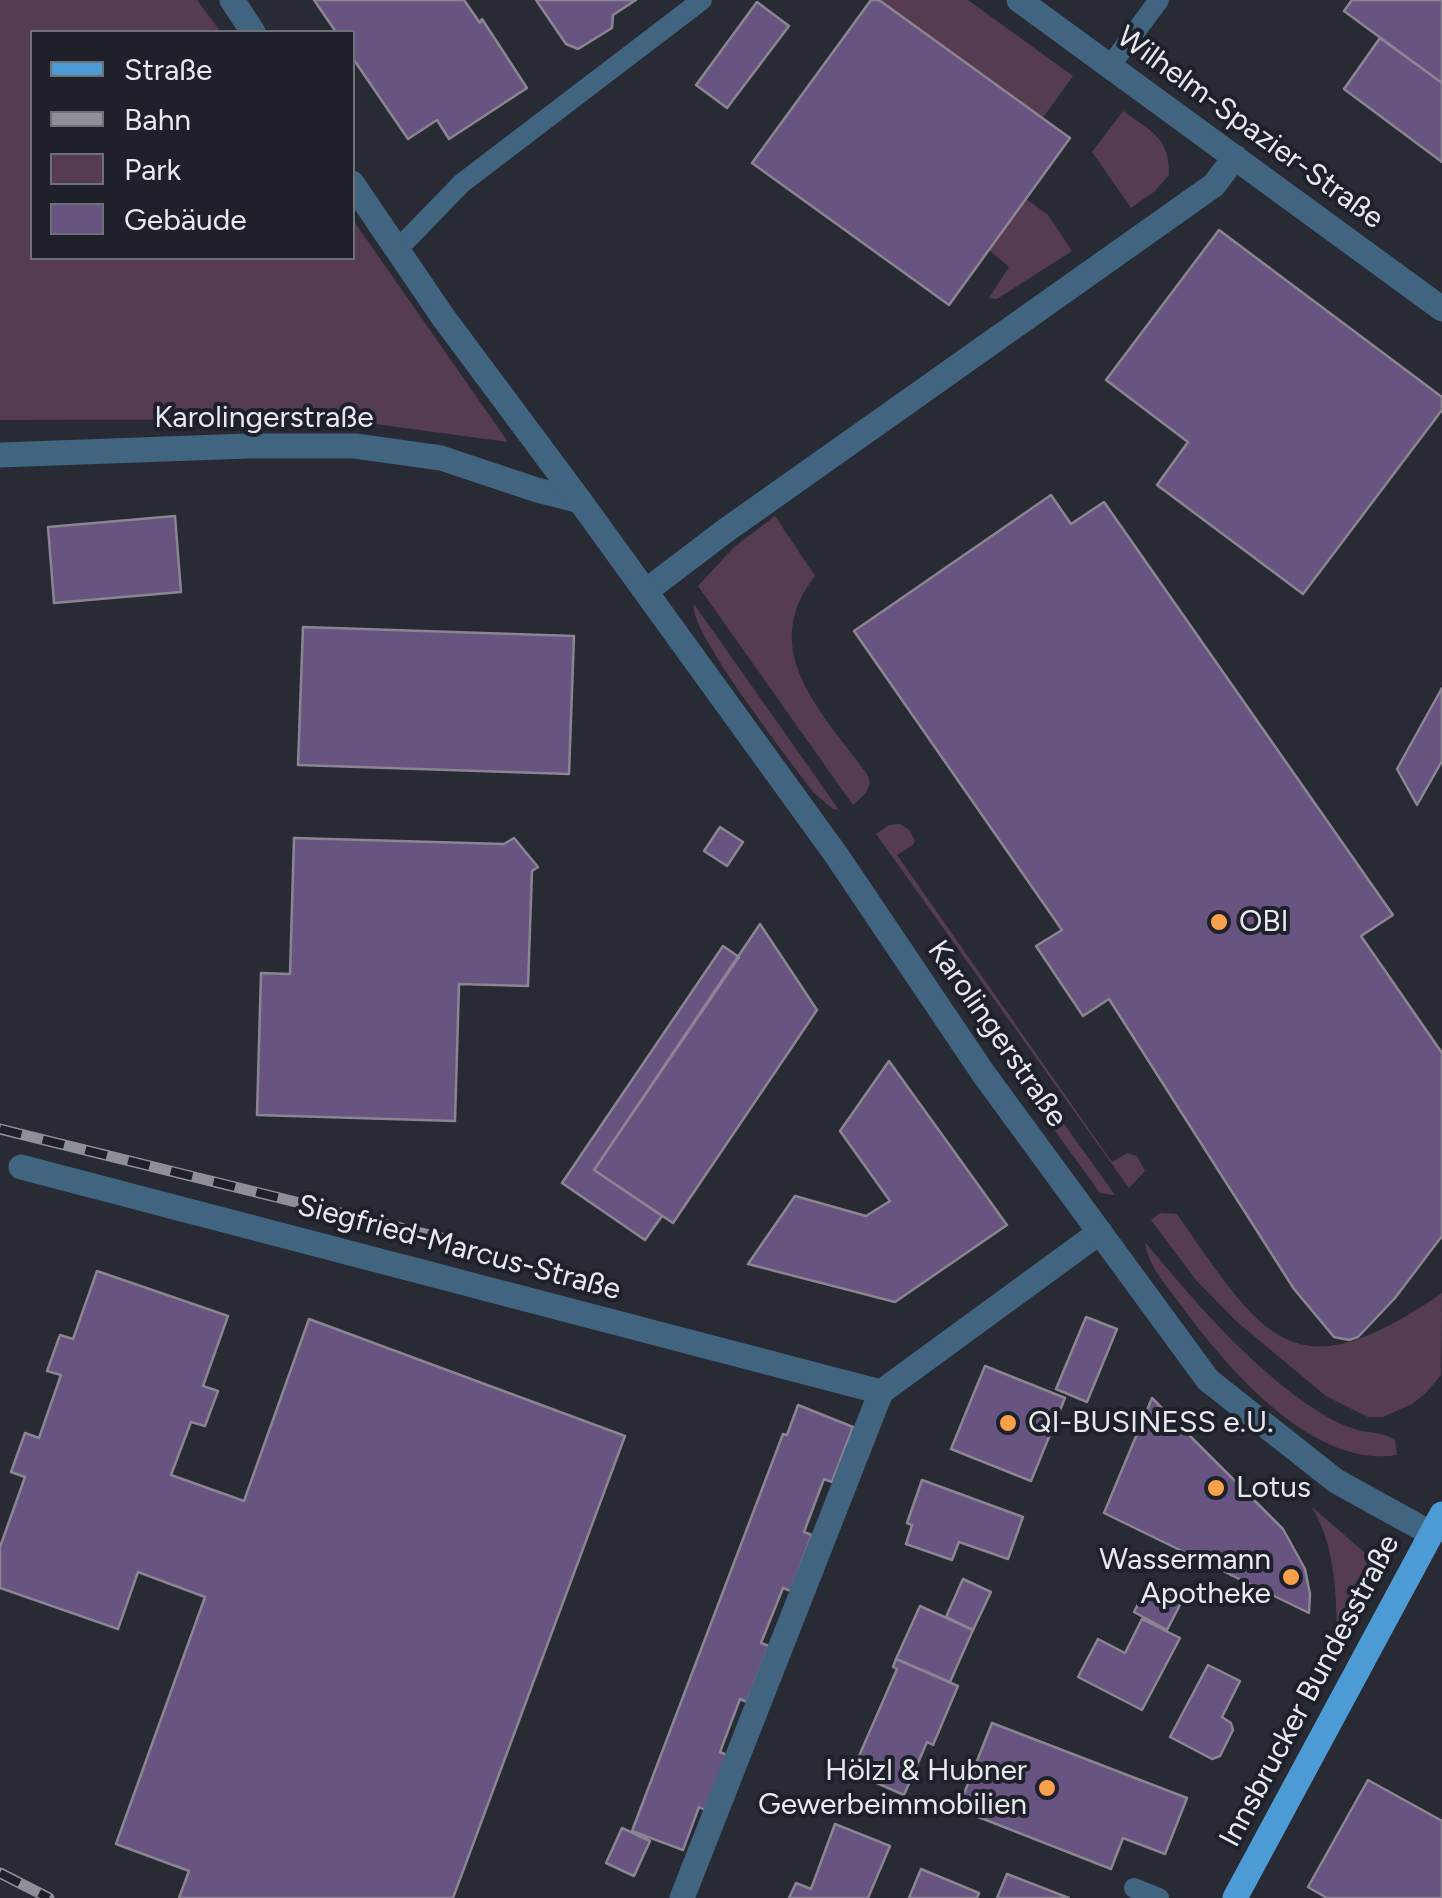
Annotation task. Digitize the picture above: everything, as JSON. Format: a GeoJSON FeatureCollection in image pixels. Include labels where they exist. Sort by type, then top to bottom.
{"type":"FeatureCollection","features":[{"type":"Feature","properties":{"kind":"main road","name":"Innsbrucker Bundesstraße"},"geometry":{"type":"LineString","coordinates":[[1234,1898],[1439,1529]]}},
{"type":"Feature","properties":{"kind":"street"},"geometry":{"type":"LineString","coordinates":[[232,0],[252,30]]}},
{"type":"Feature","properties":{"kind":"street","name":"Wilhelm-Spazier-Straße"},"geometry":{"type":"LineString","coordinates":[[1019,0],[1442,309]]}},
{"type":"Feature","properties":{"kind":"street"},"geometry":{"type":"LineString","coordinates":[[646,591],[725,530],[1214,185],[1235,157]]}},
{"type":"Feature","properties":{"kind":"street","name":"Karolingerstraße"},"geometry":{"type":"LineString","coordinates":[[355,188],[396,251],[838,856],[983,1073],[1208,1380],[1336,1481],[1439,1529]]}},
{"type":"Feature","properties":{"kind":"street","name":"Karolingerstraße"},"geometry":{"type":"LineString","coordinates":[[0,455],[356,446],[441,458],[580,500]]}},
{"type":"Feature","properties":{"kind":"street","name":"Siegfried-Marcus-Straße"},"geometry":{"type":"LineString","coordinates":[[21,1167],[881,1392]]}},
{"type":"Feature","properties":{"kind":"street"},"geometry":{"type":"LineString","coordinates":[[682,1898],[881,1392],[1100,1232]]}},
{"type":"Feature","properties":{"kind":"lane"},"geometry":{"type":"LineString","coordinates":[[396,251],[462,183],[702,0]]}},
{"type":"Feature","properties":{"kind":"lane"},"geometry":{"type":"LineString","coordinates":[[1110,66],[1159,0]]}},
{"type":"Feature","properties":{"kind":"lane"},"geometry":{"type":"LineString","coordinates":[[1134,1888],[1159,1898]]}},
{"type":"Feature","properties":{"kind":"green space"},"geometry":{"type":"Polygon","coordinates":[[[0,0],[197,0],[220,30],[30,30],[30,260],[355,260],[355,223],[508,442],[338,419],[0,420],[0,0]]]}},
{"type":"Feature","properties":{"kind":"green space"},"geometry":{"type":"Polygon","coordinates":[[[879,0],[968,0],[1073,76],[1042,119],[879,0]]]}},
{"type":"Feature","properties":{"kind":"green space"},"geometry":{"type":"Polygon","coordinates":[[[1123,111],[1157,137],[1168,162],[1169,175],[1131,208],[1092,152],[1123,111]]]}},
{"type":"Feature","properties":{"kind":"green space"},"geometry":{"type":"Polygon","coordinates":[[[1026,199],[1048,215],[1072,251],[997,299],[989,298],[1009,267],[989,250],[1026,199]]]}},
{"type":"Feature","properties":{"kind":"green space"},"geometry":{"type":"Polygon","coordinates":[[[775,516],[815,576],[798,604],[792,630],[794,656],[816,704],[867,774],[870,783],[866,793],[853,805],[698,586],[734,547],[775,516]]]}},
{"type":"Feature","properties":{"kind":"green space"},"geometry":{"type":"Polygon","coordinates":[[[694,604],[839,810],[814,793],[744,697],[707,640],[694,604]]]}},
{"type":"Feature","properties":{"kind":"green space"},"geometry":{"type":"Polygon","coordinates":[[[900,824],[915,840],[897,855],[1112,1162],[1127,1153],[1137,1156],[1145,1171],[1129,1188],[876,834],[889,825],[900,824]]]}},
{"type":"Feature","properties":{"kind":"green space"},"geometry":{"type":"Polygon","coordinates":[[[969,991],[1115,1195],[1100,1193],[959,998],[969,991]]]}},
{"type":"Feature","properties":{"kind":"green space"},"geometry":{"type":"Polygon","coordinates":[[[1160,1213],[1177,1214],[1234,1294],[1260,1321],[1286,1339],[1316,1346],[1350,1342],[1391,1324],[1442,1293],[1441,1375],[1412,1404],[1383,1417],[1368,1417],[1326,1396],[1236,1321],[1196,1280],[1151,1220],[1160,1213]]]}},
{"type":"Feature","properties":{"kind":"green space"},"geometry":{"type":"Polygon","coordinates":[[[1145,1242],[1204,1310],[1268,1374],[1331,1419],[1395,1440],[1397,1455],[1365,1455],[1334,1446],[1275,1409],[1201,1332],[1154,1268],[1145,1242]]]}},
{"type":"Feature","properties":{"kind":"green space"},"geometry":{"type":"Polygon","coordinates":[[[1311,1506],[1371,1558],[1337,1630],[1329,1550],[1311,1506]]]}},
{"type":"Feature","properties":{"kind":"building"},"geometry":{"type":"Polygon","coordinates":[[[314,0],[464,0],[480,23],[482,19],[527,88],[449,139],[437,120],[408,139],[355,61],[355,30],[335,30],[314,0]]]}},
{"type":"Feature","properties":{"kind":"building"},"geometry":{"type":"Polygon","coordinates":[[[536,0],[636,0],[613,15],[612,28],[578,49],[566,44],[536,0]]]}},
{"type":"Feature","properties":{"kind":"building"},"geometry":{"type":"Polygon","coordinates":[[[871,0],[879,0],[1070,138],[949,305],[752,163],[871,0]]]}},
{"type":"Feature","properties":{"kind":"building"},"geometry":{"type":"Polygon","coordinates":[[[1352,0],[1442,0],[1442,83],[1344,11],[1352,0]]]}},
{"type":"Feature","properties":{"kind":"building"},"geometry":{"type":"Polygon","coordinates":[[[757,2],[789,26],[727,108],[696,85],[757,2]]]}},
{"type":"Feature","properties":{"kind":"building"},"geometry":{"type":"Polygon","coordinates":[[[1380,38],[1442,83],[1442,162],[1344,89],[1380,38]]]}},
{"type":"Feature","properties":{"kind":"building"},"geometry":{"type":"Polygon","coordinates":[[[1219,230],[1442,397],[1442,410],[1303,594],[1157,485],[1188,442],[1106,380],[1219,230]]]}},
{"type":"Feature","properties":{"kind":"building","name":"OBI"},"geometry":{"type":"Polygon","coordinates":[[[1051,495],[1071,524],[1104,502],[1393,915],[1361,936],[1442,1053],[1442,1236],[1395,1298],[1358,1337],[1334,1337],[1294,1289],[1109,999],[1083,1016],[1036,946],[1062,930],[854,631],[1051,495]]]}},
{"type":"Feature","properties":{"kind":"building"},"geometry":{"type":"Polygon","coordinates":[[[175,516],[181,592],[54,603],[48,527],[175,516]]]}},
{"type":"Feature","properties":{"kind":"building"},"geometry":{"type":"Polygon","coordinates":[[[303,627],[574,636],[569,774],[298,765],[303,627]]]}},
{"type":"Feature","properties":{"kind":"building"},"geometry":{"type":"Polygon","coordinates":[[[1442,688],[1442,761],[1417,805],[1397,769],[1442,688]]]}},
{"type":"Feature","properties":{"kind":"building"},"geometry":{"type":"Polygon","coordinates":[[[720,827],[743,842],[727,866],[704,851],[720,827]]]}},
{"type":"Feature","properties":{"kind":"building"},"geometry":{"type":"Polygon","coordinates":[[[294,838],[504,844],[514,838],[538,867],[532,871],[528,986],[459,984],[455,1121],[257,1115],[261,973],[290,974],[294,838]]]}},
{"type":"Feature","properties":{"kind":"building"},"geometry":{"type":"Polygon","coordinates":[[[760,924],[817,1010],[673,1223],[594,1170],[760,924]]]}},
{"type":"Feature","properties":{"kind":"building"},"geometry":{"type":"Polygon","coordinates":[[[723,946],[739,957],[594,1170],[662,1216],[645,1240],[562,1183],[723,946]]]}},
{"type":"Feature","properties":{"kind":"building"},"geometry":{"type":"Polygon","coordinates":[[[889,1061],[1007,1225],[895,1302],[748,1264],[795,1196],[866,1216],[890,1201],[840,1131],[889,1061]]]}},
{"type":"Feature","properties":{"kind":"building"},"geometry":{"type":"Polygon","coordinates":[[[97,1271],[228,1316],[203,1386],[218,1391],[205,1426],[191,1422],[171,1475],[244,1501],[309,1319],[625,1436],[453,1898],[179,1898],[189,1871],[116,1844],[205,1597],[138,1572],[118,1629],[0,1588],[0,1547],[25,1477],[11,1472],[25,1433],[39,1438],[61,1375],[47,1371],[60,1335],[73,1339],[97,1271]]]}},
{"type":"Feature","properties":{"kind":"building"},"geometry":{"type":"Polygon","coordinates":[[[1086,1317],[1117,1329],[1087,1402],[1056,1389],[1086,1317]]]}},
{"type":"Feature","properties":{"kind":"building","name":"QI-BUSINESS e.U."},"geometry":{"type":"Polygon","coordinates":[[[985,1366],[1065,1398],[1031,1481],[951,1449],[985,1366]]]}},
{"type":"Feature","properties":{"kind":"building"},"geometry":{"type":"Polygon","coordinates":[[[1152,1398],[1283,1529],[1305,1569],[1309,1613],[1104,1513],[1152,1398]]]}},
{"type":"Feature","properties":{"kind":"building"},"geometry":{"type":"Polygon","coordinates":[[[798,1405],[853,1427],[832,1482],[824,1479],[804,1532],[812,1535],[791,1591],[783,1588],[761,1643],[769,1646],[747,1702],[740,1699],[720,1752],[727,1755],[705,1810],[699,1807],[683,1850],[632,1831],[783,1434],[787,1435],[798,1405]]]}},
{"type":"Feature","properties":{"kind":"building"},"geometry":{"type":"Polygon","coordinates":[[[922,1480],[1023,1517],[1008,1559],[959,1542],[952,1560],[906,1544],[912,1525],[907,1523],[922,1480]]]}},
{"type":"Feature","properties":{"kind":"building"},"geometry":{"type":"Polygon","coordinates":[[[963,1579],[991,1592],[973,1630],[946,1617],[963,1579]]]}},
{"type":"Feature","properties":{"kind":"building"},"geometry":{"type":"Polygon","coordinates":[[[1149,1583],[1182,1601],[1167,1630],[1134,1612],[1149,1583]]]}},
{"type":"Feature","properties":{"kind":"building"},"geometry":{"type":"Polygon","coordinates":[[[920,1606],[973,1630],[950,1682],[896,1659],[920,1606]]]}},
{"type":"Feature","properties":{"kind":"building"},"geometry":{"type":"Polygon","coordinates":[[[1142,1619],[1180,1638],[1142,1710],[1078,1677],[1098,1639],[1125,1653],[1142,1619]]]}},
{"type":"Feature","properties":{"kind":"building"},"geometry":{"type":"Polygon","coordinates":[[[896,1659],[958,1686],[933,1745],[927,1742],[904,1795],[852,1772],[897,1669],[893,1667],[896,1659]]]}},
{"type":"Feature","properties":{"kind":"building"},"geometry":{"type":"Polygon","coordinates":[[[1208,1665],[1240,1681],[1222,1717],[1233,1730],[1220,1756],[1212,1759],[1170,1737],[1208,1665]]]}},
{"type":"Feature","properties":{"kind":"building"},"geometry":{"type":"Polygon","coordinates":[[[992,1723],[1187,1798],[1165,1854],[1123,1838],[1111,1869],[958,1809],[992,1723]]]}},
{"type":"Feature","properties":{"kind":"building"},"geometry":{"type":"Polygon","coordinates":[[[1368,1780],[1442,1821],[1442,1898],[1327,1898],[1308,1887],[1368,1780]]]}},
{"type":"Feature","properties":{"kind":"building"},"geometry":{"type":"Polygon","coordinates":[[[835,1824],[890,1846],[868,1898],[789,1898],[796,1883],[811,1889],[835,1824]]]}},
{"type":"Feature","properties":{"kind":"building"},"geometry":{"type":"Polygon","coordinates":[[[622,1828],[650,1841],[634,1876],[606,1863],[622,1828]]]}},
{"type":"Feature","properties":{"kind":"building"},"geometry":{"type":"Polygon","coordinates":[[[921,1869],[979,1893],[977,1898],[909,1898],[921,1869]]]}},
{"type":"Feature","properties":{"kind":"building"},"geometry":{"type":"Polygon","coordinates":[[[1007,1874],[1069,1898],[997,1898],[1007,1874]]]}},
{"type":"Feature","properties":{"kind":"railway"},"geometry":{"type":"LineString","coordinates":[[0,1129],[450,1240]]}},
{"type":"Feature","properties":{"kind":"railway"},"geometry":{"type":"LineString","coordinates":[[0,1873],[49,1898]]}},
{"type":"Feature","properties":{"kind":"place","name":"OBI"},"geometry":{"type":"Point","coordinates":[1219,922]}},
{"type":"Feature","properties":{"kind":"place","name":"QI-BUSINESS e.U."},"geometry":{"type":"Point","coordinates":[1008,1423]}},
{"type":"Feature","properties":{"kind":"place","name":"Lotus"},"geometry":{"type":"Point","coordinates":[1216,1488]}},
{"type":"Feature","properties":{"kind":"place","name":"Wassermann Apotheke"},"geometry":{"type":"Point","coordinates":[1291,1577]}},
{"type":"Feature","properties":{"kind":"place","name":"Hölzl & Hubner Gewerbeimmobilien"},"geometry":{"type":"Point","coordinates":[1047,1788]}}]}
